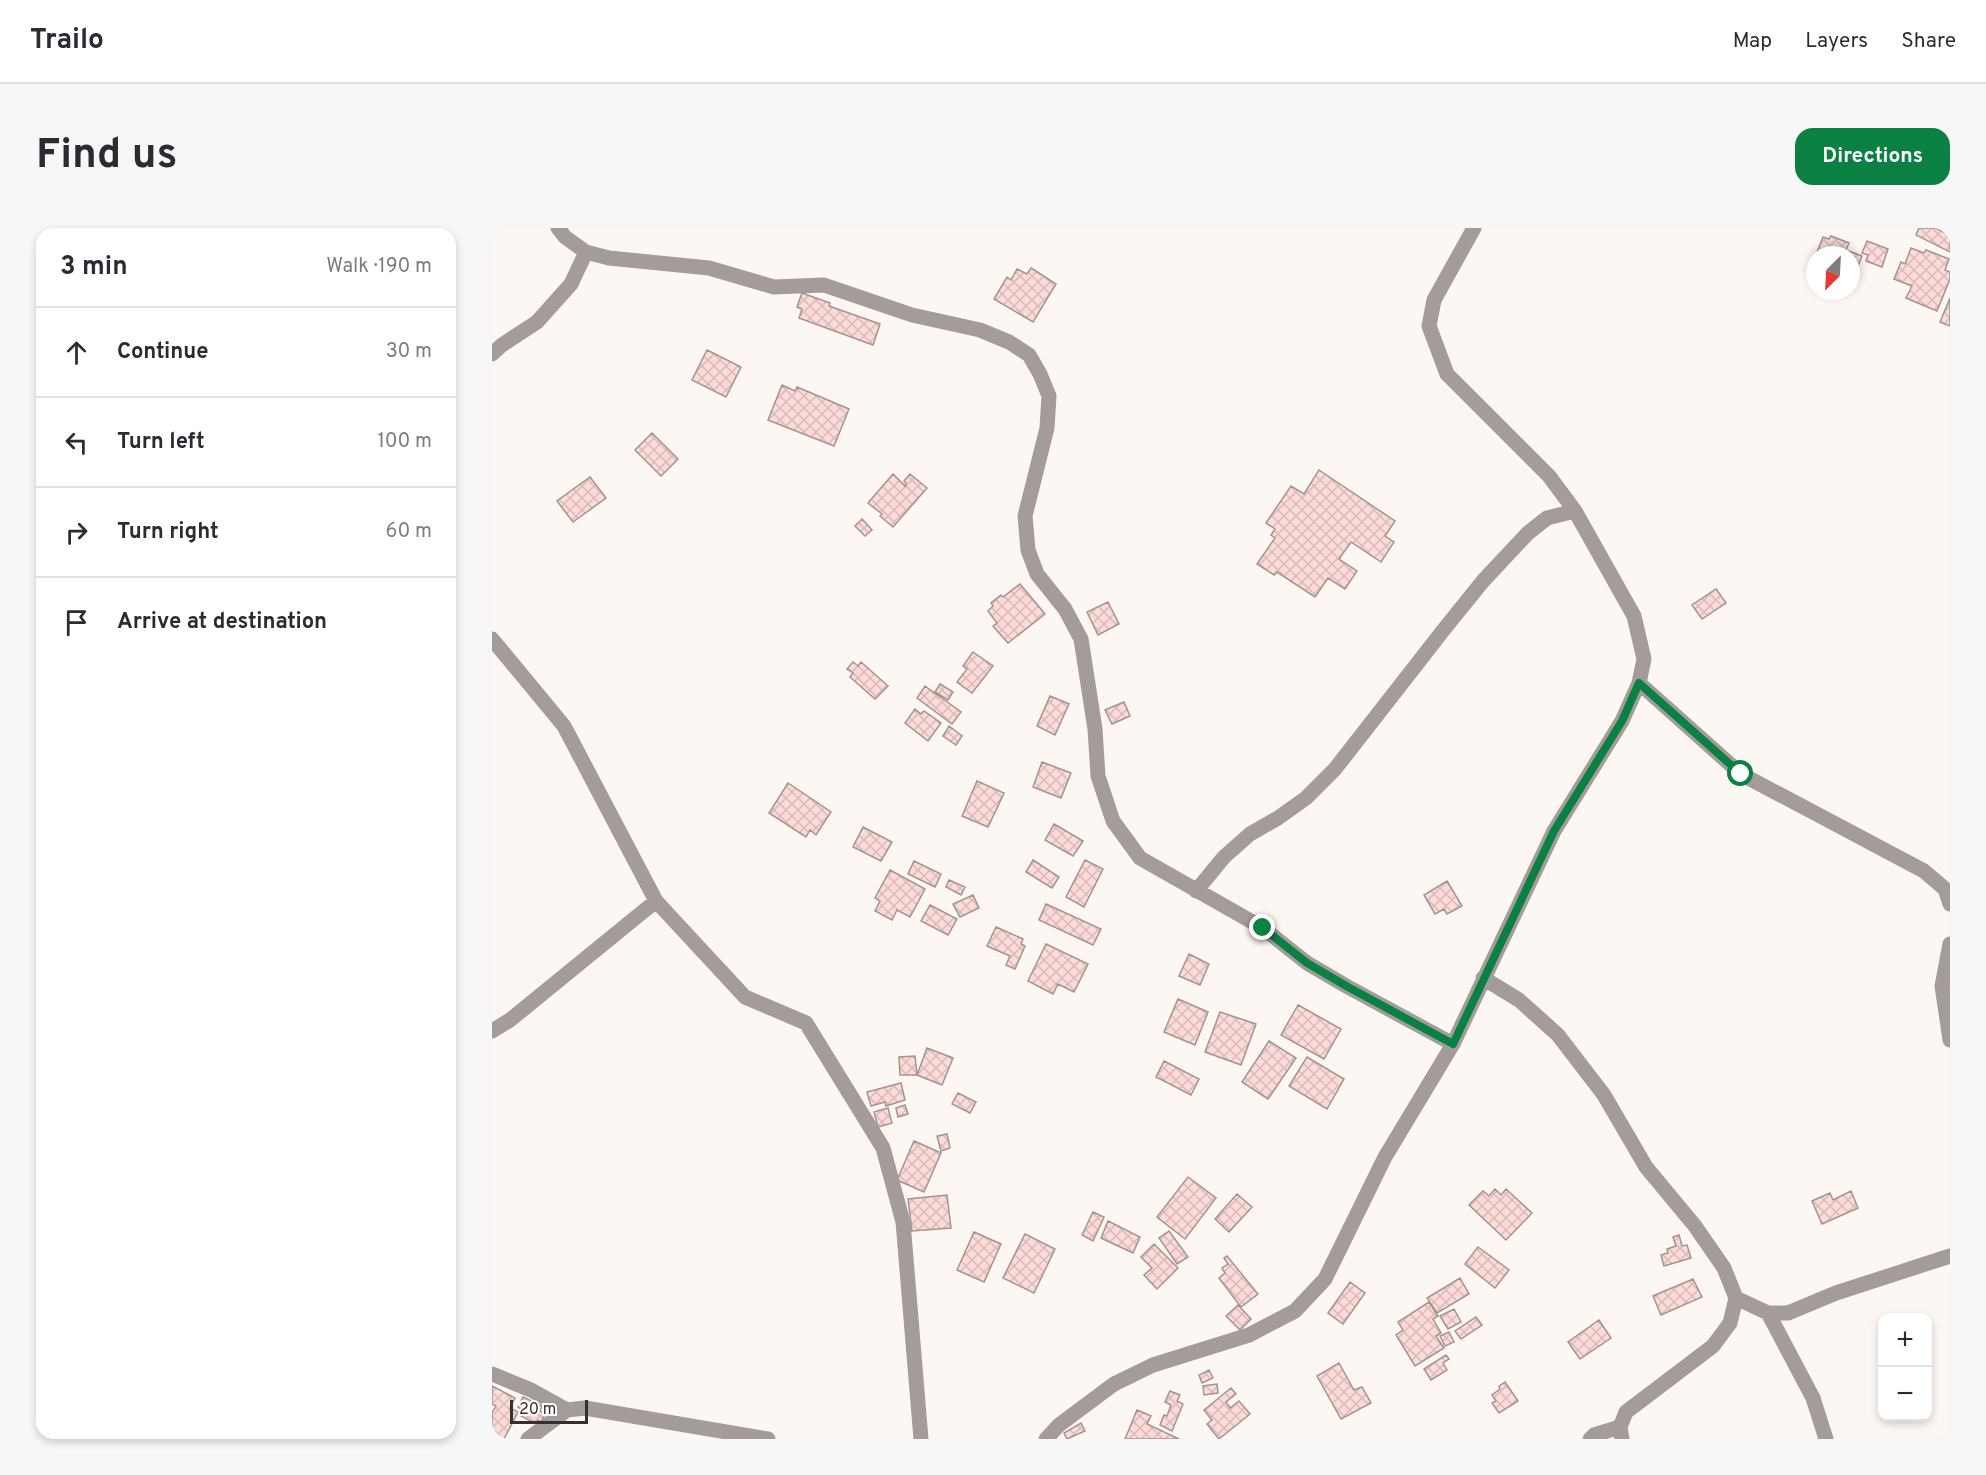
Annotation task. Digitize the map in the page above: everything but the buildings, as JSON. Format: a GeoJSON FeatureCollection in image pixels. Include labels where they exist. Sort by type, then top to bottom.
{"type":"FeatureCollection","features":[{"type":"Feature","properties":{"kind":"street"},"geometry":{"type":"LineString","coordinates":[[558,228],[565,237],[586,252],[609,258],[709,268],[774,287],[824,285],[912,315],[981,330],[1009,342],[1029,355],[1049,396],[1047,428],[1025,516],[1028,550],[1037,574],[1065,609],[1082,639],[1095,729],[1098,776],[1113,821],[1140,858],[1263,928],[1307,963],[1453,1044]]}},
{"type":"Feature","properties":{"kind":"street"},"geometry":{"type":"LineString","coordinates":[[1046,1439],[1059,1425],[1114,1384],[1153,1365],[1249,1335],[1295,1311],[1326,1278],[1385,1157],[1453,1044],[1554,831],[1622,721],[1639,683],[1644,659],[1634,616],[1575,511],[1549,476],[1448,374],[1430,326],[1434,300],[1474,228]]}},
{"type":"Feature","properties":{"kind":"street"},"geometry":{"type":"LineString","coordinates":[[492,354],[537,322],[571,284],[586,252]]}},
{"type":"Feature","properties":{"kind":"street"},"geometry":{"type":"LineString","coordinates":[[1196,891],[1224,857],[1250,834],[1306,798],[1335,769],[1451,620],[1483,581],[1528,533],[1547,518],[1575,511]]}},
{"type":"Feature","properties":{"kind":"street"},"geometry":{"type":"LineString","coordinates":[[492,639],[564,726],[656,901],[745,997],[806,1023],[883,1148],[903,1222],[921,1439]]}},
{"type":"Feature","properties":{"kind":"street"},"geometry":{"type":"LineString","coordinates":[[1639,683],[1741,774],[1924,871],[1947,886],[1950,904]]}},
{"type":"Feature","properties":{"kind":"street"},"geometry":{"type":"LineString","coordinates":[[492,1031],[510,1020],[656,901]]}},
{"type":"Feature","properties":{"kind":"street"},"geometry":{"type":"LineString","coordinates":[[1950,944],[1942,986],[1950,1040]]}},
{"type":"Feature","properties":{"kind":"street"},"geometry":{"type":"LineString","coordinates":[[1484,978],[1519,1000],[1558,1035],[1604,1095],[1646,1167],[1695,1226],[1724,1268],[1736,1298],[1730,1323],[1713,1346],[1626,1412],[1621,1433],[1594,1435],[1590,1439]]}},
{"type":"Feature","properties":{"kind":"street"},"geometry":{"type":"LineString","coordinates":[[1736,1298],[1768,1313],[1788,1313],[1836,1293],[1950,1256]]}},
{"type":"Feature","properties":{"kind":"street"},"geometry":{"type":"LineString","coordinates":[[1768,1313],[1813,1398],[1826,1439]]}},
{"type":"Feature","properties":{"kind":"street"},"geometry":{"type":"LineString","coordinates":[[492,1374],[531,1390],[567,1410]]}},
{"type":"Feature","properties":{"kind":"street"},"geometry":{"type":"LineString","coordinates":[[528,1439],[567,1410],[585,1408],[768,1439]]}},
{"type":"Feature","properties":{"kind":"route"},"geometry":{"type":"LineString","coordinates":[[1263,928],[1307,963],[1453,1044],[1554,831],[1622,721],[1639,683],[1741,774]]}}]}
